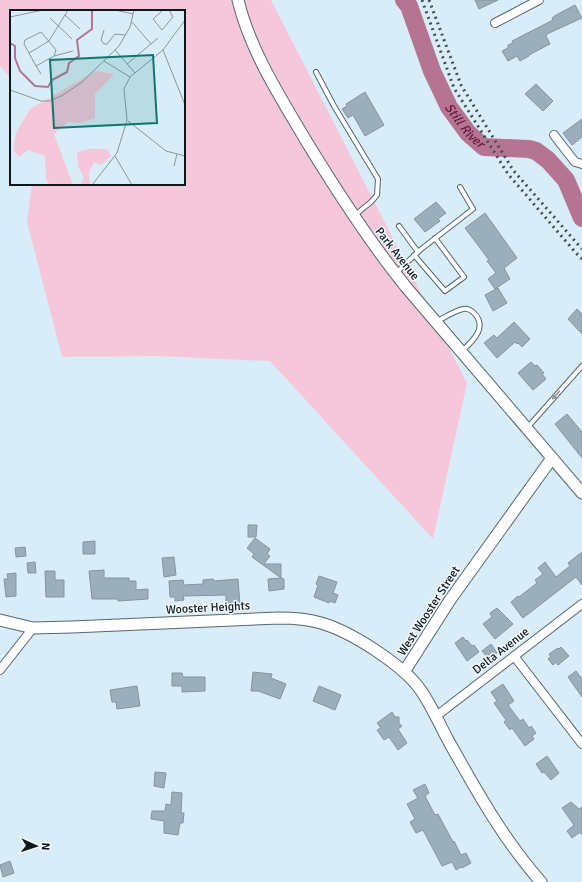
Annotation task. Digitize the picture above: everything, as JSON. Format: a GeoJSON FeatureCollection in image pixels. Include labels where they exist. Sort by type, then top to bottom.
{"type":"FeatureCollection","features":[{"type":"Feature","properties":{"kind":"main road","name":"Park Avenue"},"geometry":{"type":"LineString","coordinates":[[238,0],[246,27],[264,68],[296,124],[353,216],[382,258],[582,493]]}},
{"type":"Feature","properties":{"kind":"main road","name":"West Wooster Street"},"geometry":{"type":"LineString","coordinates":[[541,882],[522,861],[489,813],[422,692],[404,672],[450,600],[552,458]]}},
{"type":"Feature","properties":{"kind":"main road","name":"Wooster Heights"},"geometry":{"type":"LineString","coordinates":[[0,620],[33,628],[279,618],[300,619],[322,623],[348,634],[374,650],[404,672]]}},
{"type":"Feature","properties":{"kind":"street"},"geometry":{"type":"LineString","coordinates":[[495,23],[538,0]]}},
{"type":"Feature","properties":{"kind":"street"},"geometry":{"type":"LineString","coordinates":[[554,135],[575,162],[582,164]]}},
{"type":"Feature","properties":{"kind":"street","name":"Delta Avenue"},"geometry":{"type":"LineString","coordinates":[[435,717],[582,604]]}},
{"type":"Feature","properties":{"kind":"street"},"geometry":{"type":"LineString","coordinates":[[0,670],[33,628]]}},
{"type":"Feature","properties":{"kind":"street"},"geometry":{"type":"LineString","coordinates":[[514,656],[582,744]]}},
{"type":"Feature","properties":{"kind":"lane"},"geometry":{"type":"LineString","coordinates":[[316,72],[334,106],[378,179],[377,196],[353,216]]}},
{"type":"Feature","properties":{"kind":"lane"},"geometry":{"type":"LineString","coordinates":[[395,274],[435,238],[473,209],[460,187]]}},
{"type":"Feature","properties":{"kind":"lane"},"geometry":{"type":"LineString","coordinates":[[399,226],[416,254],[445,290],[464,276],[435,238]]}},
{"type":"Feature","properties":{"kind":"lane"},"geometry":{"type":"LineString","coordinates":[[436,322],[462,309],[467,308],[475,314],[479,320],[480,328],[476,337],[461,352]]}},
{"type":"Feature","properties":{"kind":"lane"},"geometry":{"type":"LineString","coordinates":[[526,428],[582,366]]}},
{"type":"Feature","properties":{"kind":"shaded area"},"geometry":{"type":"Polygon","coordinates":[[[0,0],[271,0],[467,383],[433,539],[270,361],[157,356],[62,357],[27,222],[32,185],[185,185],[185,10],[10,10],[10,78],[0,66],[0,0]]]}},
{"type":"Feature","properties":{"kind":"building"},"geometry":{"type":"Polygon","coordinates":[[[475,0],[498,0],[479,9],[475,0]]]}},
{"type":"Feature","properties":{"kind":"building"},"geometry":{"type":"Polygon","coordinates":[[[575,5],[582,18],[547,34],[546,36],[550,44],[520,61],[517,56],[508,61],[502,51],[508,48],[508,45],[513,43],[512,41],[553,20],[552,18],[556,15],[575,5]]]}},
{"type":"Feature","properties":{"kind":"building"},"geometry":{"type":"Polygon","coordinates":[[[536,84],[553,101],[543,111],[525,94],[536,84]]]}},
{"type":"Feature","properties":{"kind":"building"},"geometry":{"type":"Polygon","coordinates":[[[365,92],[384,125],[365,136],[353,115],[348,118],[342,109],[347,106],[346,104],[365,92]]]}},
{"type":"Feature","properties":{"kind":"building"},"geometry":{"type":"Polygon","coordinates":[[[582,119],[582,137],[572,145],[563,133],[582,119]]]}},
{"type":"Feature","properties":{"kind":"building"},"geometry":{"type":"Polygon","coordinates":[[[436,202],[446,213],[438,219],[440,221],[425,232],[414,219],[436,202]]]}},
{"type":"Feature","properties":{"kind":"building"},"geometry":{"type":"Polygon","coordinates":[[[485,213],[517,258],[504,268],[510,279],[495,289],[488,279],[496,273],[487,261],[489,260],[465,228],[485,213]]]}},
{"type":"Feature","properties":{"kind":"building"},"geometry":{"type":"Polygon","coordinates":[[[498,288],[507,303],[493,311],[485,295],[498,288]]]}},
{"type":"Feature","properties":{"kind":"building"},"geometry":{"type":"Polygon","coordinates":[[[577,309],[582,314],[582,334],[568,319],[577,309]]]}},
{"type":"Feature","properties":{"kind":"building"},"geometry":{"type":"Polygon","coordinates":[[[514,322],[530,339],[522,347],[515,342],[497,358],[484,343],[494,335],[497,338],[514,322]]]}},
{"type":"Feature","properties":{"kind":"building"},"geometry":{"type":"Polygon","coordinates":[[[531,362],[535,366],[537,365],[544,373],[542,374],[546,379],[533,390],[518,373],[531,362]]]}},
{"type":"Feature","properties":{"kind":"building"},"geometry":{"type":"Polygon","coordinates":[[[567,414],[582,432],[582,458],[555,424],[567,414]]]}},
{"type":"Feature","properties":{"kind":"building"},"geometry":{"type":"Polygon","coordinates":[[[248,525],[257,525],[256,537],[248,537],[248,525]]]}},
{"type":"Feature","properties":{"kind":"building"},"geometry":{"type":"Polygon","coordinates":[[[255,538],[270,549],[267,554],[270,556],[264,564],[281,564],[281,578],[252,557],[254,554],[247,548],[255,538]]]}},
{"type":"Feature","properties":{"kind":"building"},"geometry":{"type":"Polygon","coordinates":[[[95,541],[95,554],[83,554],[83,542],[95,541]]]}},
{"type":"Feature","properties":{"kind":"building"},"geometry":{"type":"Polygon","coordinates":[[[25,547],[26,556],[16,557],[15,548],[25,547]]]}},
{"type":"Feature","properties":{"kind":"building"},"geometry":{"type":"Polygon","coordinates":[[[582,552],[582,585],[576,577],[523,618],[511,602],[537,583],[535,580],[543,574],[538,568],[545,562],[556,577],[570,566],[568,563],[582,552]]]}},
{"type":"Feature","properties":{"kind":"building"},"geometry":{"type":"Polygon","coordinates":[[[174,557],[176,575],[164,577],[162,558],[174,557]]]}},
{"type":"Feature","properties":{"kind":"building"},"geometry":{"type":"Polygon","coordinates":[[[35,562],[36,573],[28,573],[27,563],[35,562]]]}},
{"type":"Feature","properties":{"kind":"building"},"geometry":{"type":"Polygon","coordinates":[[[104,570],[104,578],[129,578],[129,581],[136,581],[136,590],[148,589],[148,599],[118,601],[118,599],[92,599],[89,571],[104,570]]]}},
{"type":"Feature","properties":{"kind":"building"},"geometry":{"type":"Polygon","coordinates":[[[45,571],[55,571],[55,580],[64,580],[64,597],[46,597],[45,571]]]}},
{"type":"Feature","properties":{"kind":"building"},"geometry":{"type":"Polygon","coordinates":[[[16,573],[16,596],[6,597],[4,579],[8,579],[7,574],[16,573]]]}},
{"type":"Feature","properties":{"kind":"building"},"geometry":{"type":"Polygon","coordinates":[[[319,576],[337,582],[333,593],[338,595],[335,603],[330,601],[329,603],[314,597],[319,576]]]}},
{"type":"Feature","properties":{"kind":"building"},"geometry":{"type":"Polygon","coordinates":[[[213,579],[214,581],[238,579],[240,604],[226,605],[226,595],[183,596],[184,600],[175,601],[175,597],[170,597],[169,581],[183,580],[184,585],[203,584],[203,580],[213,579]]]}},
{"type":"Feature","properties":{"kind":"building"},"geometry":{"type":"Polygon","coordinates":[[[268,579],[284,579],[284,589],[269,591],[268,579]]]}},
{"type":"Feature","properties":{"kind":"building"},"geometry":{"type":"Polygon","coordinates":[[[497,608],[513,624],[495,639],[483,624],[492,617],[490,613],[497,608]]]}},
{"type":"Feature","properties":{"kind":"building"},"geometry":{"type":"Polygon","coordinates":[[[463,637],[472,646],[474,645],[479,652],[467,661],[455,643],[463,637]]]}},
{"type":"Feature","properties":{"kind":"building"},"geometry":{"type":"Polygon","coordinates":[[[491,644],[497,653],[489,659],[482,651],[491,644]]]}},
{"type":"Feature","properties":{"kind":"building"},"geometry":{"type":"Polygon","coordinates":[[[561,647],[569,656],[558,665],[556,662],[553,665],[548,659],[551,657],[549,654],[561,647]]]}},
{"type":"Feature","properties":{"kind":"building"},"geometry":{"type":"Polygon","coordinates":[[[576,671],[582,679],[582,697],[568,677],[576,671]]]}},
{"type":"Feature","properties":{"kind":"building"},"geometry":{"type":"Polygon","coordinates":[[[253,672],[272,674],[271,678],[286,684],[280,699],[258,691],[251,691],[253,672]]]}},
{"type":"Feature","properties":{"kind":"building"},"geometry":{"type":"Polygon","coordinates":[[[172,673],[182,673],[183,677],[205,677],[205,691],[182,692],[182,686],[172,686],[172,673]]]}},
{"type":"Feature","properties":{"kind":"building"},"geometry":{"type":"Polygon","coordinates":[[[503,684],[514,701],[508,705],[520,721],[523,719],[529,728],[531,726],[536,733],[532,736],[534,739],[525,746],[512,728],[510,730],[504,722],[506,720],[494,703],[497,701],[491,692],[503,684]]]}},
{"type":"Feature","properties":{"kind":"building"},"geometry":{"type":"Polygon","coordinates":[[[137,686],[140,706],[117,709],[116,702],[112,702],[110,690],[137,686]]]}},
{"type":"Feature","properties":{"kind":"building"},"geometry":{"type":"Polygon","coordinates":[[[319,686],[341,695],[335,710],[313,701],[319,686]]]}},
{"type":"Feature","properties":{"kind":"building"},"geometry":{"type":"Polygon","coordinates":[[[392,712],[395,717],[399,717],[399,723],[402,726],[398,729],[407,743],[398,750],[389,737],[384,740],[377,730],[381,728],[377,723],[392,712]]]}},
{"type":"Feature","properties":{"kind":"building"},"geometry":{"type":"Polygon","coordinates":[[[547,756],[559,773],[551,780],[544,772],[542,773],[536,764],[547,756]]]}},
{"type":"Feature","properties":{"kind":"building"},"geometry":{"type":"Polygon","coordinates":[[[155,772],[166,773],[164,788],[154,786],[155,772]]]}},
{"type":"Feature","properties":{"kind":"building"},"geometry":{"type":"Polygon","coordinates":[[[425,784],[429,793],[425,796],[435,815],[438,814],[461,855],[466,853],[471,863],[462,868],[461,867],[456,870],[452,862],[442,866],[423,830],[416,833],[410,822],[415,819],[407,804],[418,798],[413,790],[425,784]]]}},
{"type":"Feature","properties":{"kind":"building"},"geometry":{"type":"Polygon","coordinates":[[[172,792],[182,793],[181,813],[184,813],[183,823],[180,823],[178,835],[164,833],[164,821],[151,819],[152,811],[165,811],[166,804],[171,805],[172,792]]]}},
{"type":"Feature","properties":{"kind":"building"},"geometry":{"type":"Polygon","coordinates":[[[571,802],[579,809],[582,807],[582,835],[580,832],[572,838],[567,831],[574,825],[562,808],[571,802]]]}},
{"type":"Feature","properties":{"kind":"building"},"geometry":{"type":"Polygon","coordinates":[[[10,861],[14,873],[3,877],[0,865],[10,861]]]}},
{"type":"Feature","properties":{"kind":"waterway","name":"Still River"},"geometry":{"type":"LineString","coordinates":[[404,0],[409,6],[432,71],[449,107],[468,133],[484,147],[529,149],[536,151],[548,160],[566,180],[582,218]]}},
{"type":"Feature","properties":{"kind":"railway"},"geometry":{"type":"LineString","coordinates":[[422,0],[454,88],[508,174],[582,259]]}},
{"type":"Feature","properties":{"kind":"railway"},"geometry":{"type":"LineString","coordinates":[[429,0],[461,85],[513,170],[582,249]]}}]}
